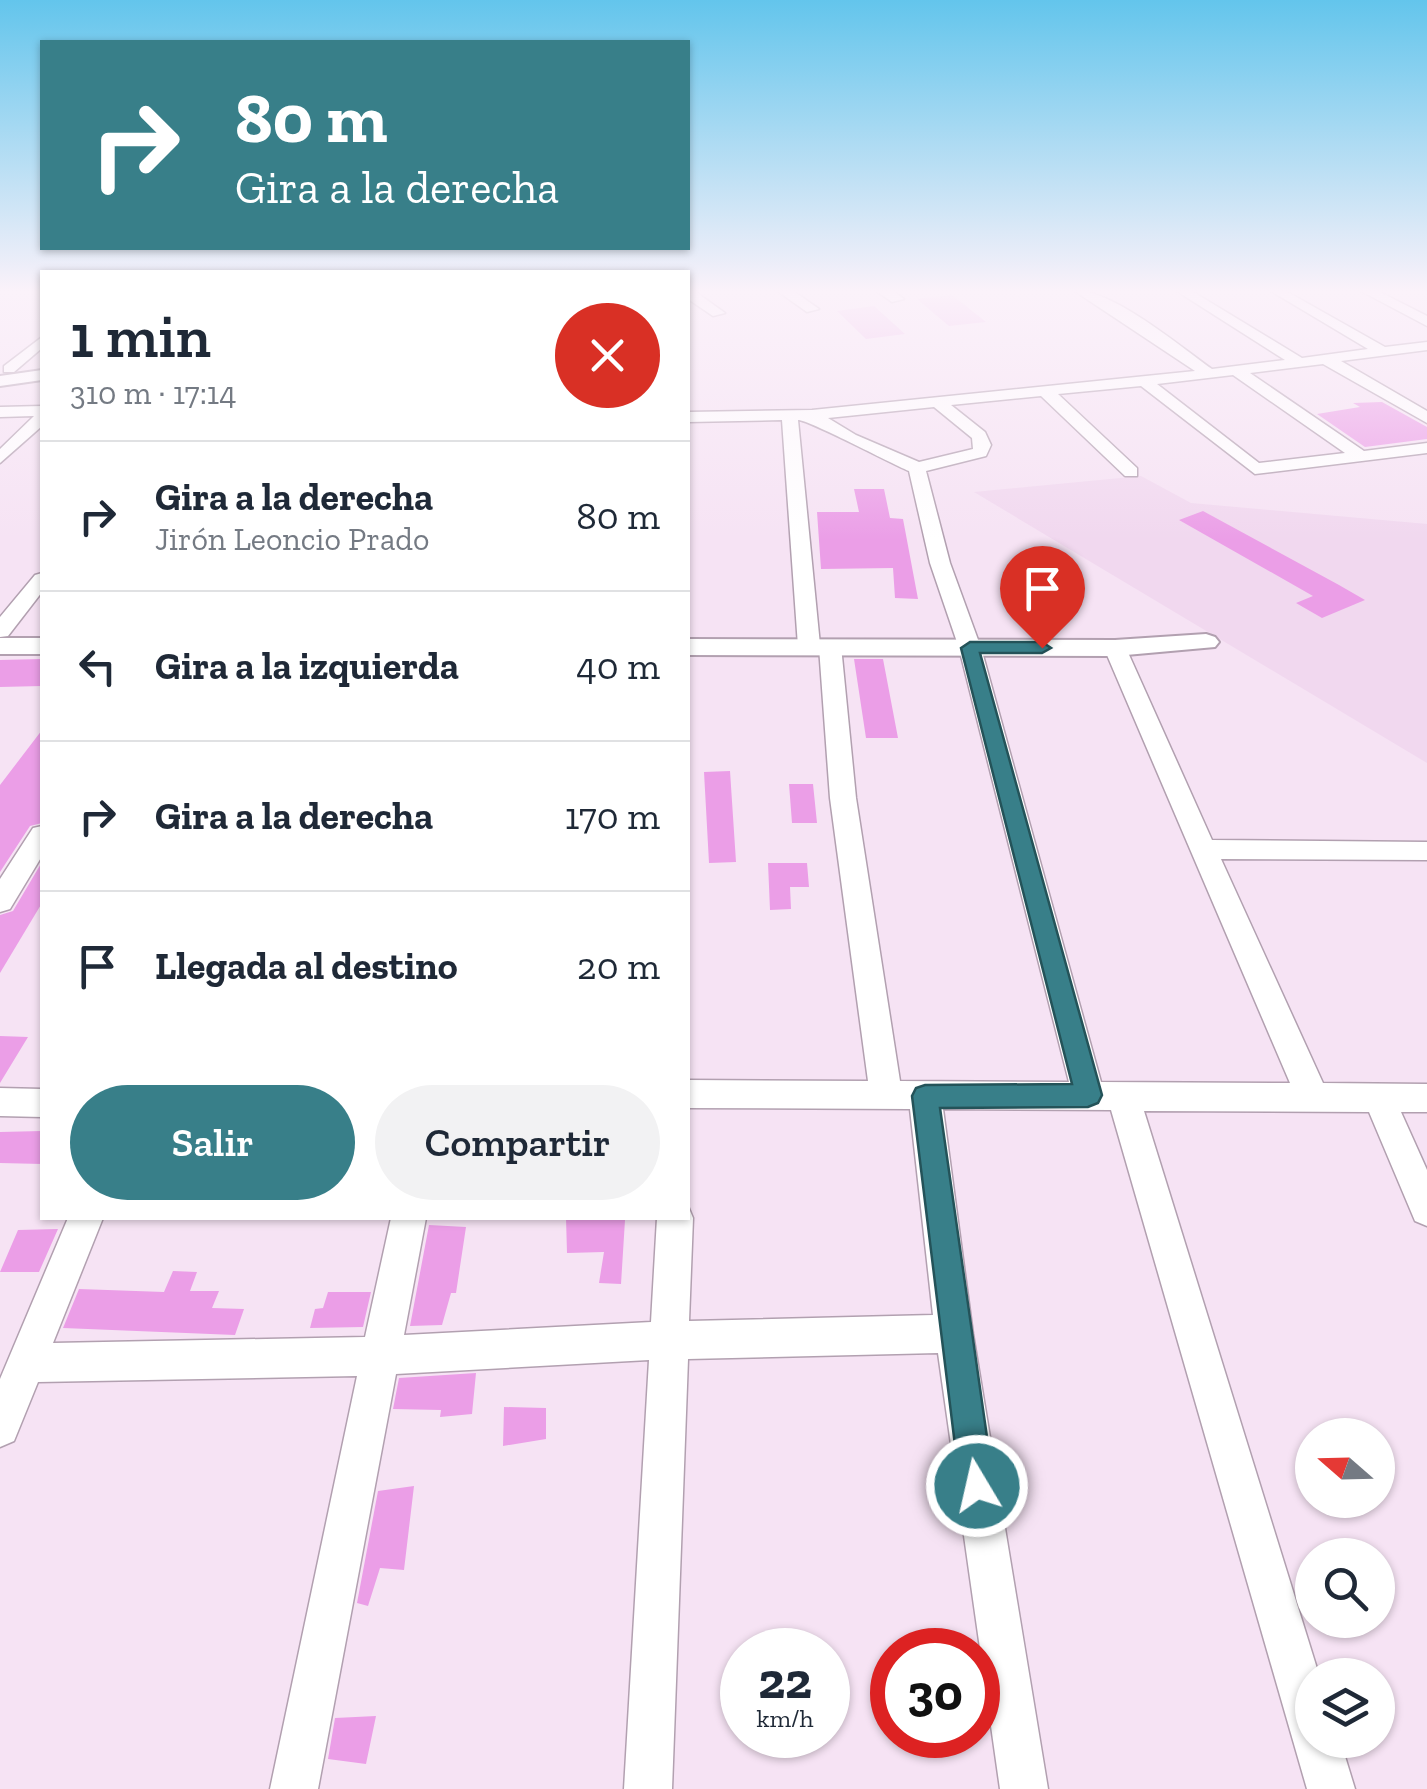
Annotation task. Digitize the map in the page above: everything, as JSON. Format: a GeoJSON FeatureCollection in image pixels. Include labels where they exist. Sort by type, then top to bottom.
{"type":"FeatureCollection","features":[{"type":"Feature","properties":{"kind":"street"},"geometry":{"type":"LineString","coordinates":[[12,373],[40,375]]}},
{"type":"Feature","properties":{"kind":"street"},"geometry":{"type":"LineString","coordinates":[[690,417],[790,417],[1214,373]]}},
{"type":"Feature","properties":{"kind":"street"},"geometry":{"type":"LineString","coordinates":[[1241,373],[1362,457]]}},
{"type":"Feature","properties":{"kind":"street"},"geometry":{"type":"LineString","coordinates":[[1352,373],[1427,418]]}},
{"type":"Feature","properties":{"kind":"street"},"geometry":{"type":"LineString","coordinates":[[1143,380],[1255,470],[1427,448]]}},
{"type":"Feature","properties":{"kind":"street"},"geometry":{"type":"LineString","coordinates":[[1043,389],[1131,472]]}},
{"type":"Feature","properties":{"kind":"street"},"geometry":{"type":"LineString","coordinates":[[1395,397],[1427,394]]}},
{"type":"Feature","properties":{"kind":"street"},"geometry":{"type":"LineString","coordinates":[[812,415],[850,439],[917,468],[980,452],[983,445],[979,436],[936,401]]}},
{"type":"Feature","properties":{"kind":"street"},"geometry":{"type":"LineString","coordinates":[[0,412],[40,414]]}},
{"type":"Feature","properties":{"kind":"street"},"geometry":{"type":"LineString","coordinates":[[0,458],[40,416]]}},
{"type":"Feature","properties":{"kind":"street"},"geometry":{"type":"LineString","coordinates":[[790,417],[843,798],[954,1334],[1024,1789]]}},
{"type":"Feature","properties":{"kind":"street"},"geometry":{"type":"LineString","coordinates":[[917,468],[940,563],[970,648],[1106,1095],[1295,1675]]}},
{"type":"Feature","properties":{"kind":"street"},"geometry":{"type":"LineString","coordinates":[[0,631],[40,581]]}},
{"type":"Feature","properties":{"kind":"street"},"geometry":{"type":"LineString","coordinates":[[690,647],[1115,648],[1206,642]]}},
{"type":"Feature","properties":{"kind":"street"},"geometry":{"type":"LineString","coordinates":[[0,646],[40,646]]}},
{"type":"Feature","properties":{"kind":"street"},"geometry":{"type":"LineString","coordinates":[[1115,648],[1312,1098]]}},
{"type":"Feature","properties":{"kind":"street"},"geometry":{"type":"LineString","coordinates":[[0,902],[40,838]]}},
{"type":"Feature","properties":{"kind":"street"},"geometry":{"type":"LineString","coordinates":[[1202,849],[1427,851]]}},
{"type":"Feature","properties":{"kind":"street"},"geometry":{"type":"LineString","coordinates":[[690,1094],[1427,1098]]}},
{"type":"Feature","properties":{"kind":"street"},"geometry":{"type":"LineString","coordinates":[[1379,1098],[1427,1209]]}},
{"type":"Feature","properties":{"kind":"street"},"geometry":{"type":"LineString","coordinates":[[0,1102],[40,1103]]}},
{"type":"Feature","properties":{"kind":"street"},"geometry":{"type":"LineString","coordinates":[[0,1427],[83,1220]]}},
{"type":"Feature","properties":{"kind":"street"},"geometry":{"type":"LineString","coordinates":[[293,1789],[408,1220]]}},
{"type":"Feature","properties":{"kind":"street"},"geometry":{"type":"LineString","coordinates":[[648,1789],[675,1220]]}},
{"type":"Feature","properties":{"kind":"street"},"geometry":{"type":"LineString","coordinates":[[28,1362],[379,1356],[668,1340],[954,1334]]}},
{"type":"Feature","properties":{"kind":"street"},"geometry":{"type":"LineString","coordinates":[[1322,1758],[1331,1789]]}},
{"type":"Feature","properties":{"kind":"shaded area"},"geometry":{"type":"Polygon","coordinates":[[[1141,476],[1191,503],[1427,524],[1427,763],[974,492],[1141,476]]]}},
{"type":"Feature","properties":{"kind":"building"},"geometry":{"type":"Polygon","coordinates":[[[1382,402],[1427,427],[1427,439],[1365,447],[1317,414],[1360,407],[1353,403],[1382,402]]]}},
{"type":"Feature","properties":{"kind":"building"},"geometry":{"type":"Polygon","coordinates":[[[854,489],[884,489],[890,518],[903,519],[918,599],[895,598],[893,568],[821,569],[817,512],[859,512],[854,489]]]}},
{"type":"Feature","properties":{"kind":"building"},"geometry":{"type":"Polygon","coordinates":[[[1203,511],[1365,600],[1322,618],[1296,603],[1313,596],[1179,520],[1203,511]]]}},
{"type":"Feature","properties":{"kind":"building"},"geometry":{"type":"Polygon","coordinates":[[[40,659],[40,686],[0,687],[0,660],[40,659]]]}},
{"type":"Feature","properties":{"kind":"building"},"geometry":{"type":"Polygon","coordinates":[[[854,659],[883,659],[898,738],[866,738],[854,659]]]}},
{"type":"Feature","properties":{"kind":"building"},"geometry":{"type":"Polygon","coordinates":[[[40,733],[40,824],[30,826],[0,872],[0,785],[40,733]]]}},
{"type":"Feature","properties":{"kind":"building"},"geometry":{"type":"Polygon","coordinates":[[[730,771],[736,862],[709,863],[704,772],[730,771]]]}},
{"type":"Feature","properties":{"kind":"building"},"geometry":{"type":"Polygon","coordinates":[[[789,784],[813,784],[817,823],[792,823],[789,784]]]}},
{"type":"Feature","properties":{"kind":"building"},"geometry":{"type":"Polygon","coordinates":[[[768,863],[807,863],[809,887],[790,887],[791,909],[770,910],[768,863]]]}},
{"type":"Feature","properties":{"kind":"building"},"geometry":{"type":"Polygon","coordinates":[[[40,865],[40,906],[0,973],[0,915],[13,911],[40,865]]]}},
{"type":"Feature","properties":{"kind":"building"},"geometry":{"type":"Polygon","coordinates":[[[0,1036],[28,1037],[0,1083],[0,1036]]]}},
{"type":"Feature","properties":{"kind":"building"},"geometry":{"type":"Polygon","coordinates":[[[40,1131],[40,1164],[0,1163],[0,1132],[40,1131]]]}},
{"type":"Feature","properties":{"kind":"building"},"geometry":{"type":"Polygon","coordinates":[[[566,1220],[625,1220],[621,1284],[599,1283],[604,1252],[567,1253],[566,1220]]]}},
{"type":"Feature","properties":{"kind":"building"},"geometry":{"type":"Polygon","coordinates":[[[429,1225],[466,1227],[456,1293],[451,1293],[442,1325],[410,1326],[429,1225]]]}},
{"type":"Feature","properties":{"kind":"building"},"geometry":{"type":"Polygon","coordinates":[[[58,1229],[39,1272],[0,1272],[18,1230],[58,1229]]]}},
{"type":"Feature","properties":{"kind":"building"},"geometry":{"type":"Polygon","coordinates":[[[173,1271],[197,1272],[190,1291],[219,1291],[212,1308],[244,1309],[235,1335],[63,1328],[79,1289],[164,1292],[173,1271]]]}},
{"type":"Feature","properties":{"kind":"building"},"geometry":{"type":"Polygon","coordinates":[[[328,1292],[371,1292],[363,1327],[310,1328],[315,1309],[323,1308],[328,1292]]]}},
{"type":"Feature","properties":{"kind":"building"},"geometry":{"type":"Polygon","coordinates":[[[476,1373],[472,1414],[440,1417],[441,1410],[393,1409],[399,1378],[476,1373]]]}},
{"type":"Feature","properties":{"kind":"building"},"geometry":{"type":"Polygon","coordinates":[[[504,1407],[546,1408],[546,1439],[503,1446],[504,1407]]]}},
{"type":"Feature","properties":{"kind":"building"},"geometry":{"type":"Polygon","coordinates":[[[414,1486],[404,1570],[380,1568],[368,1606],[357,1603],[378,1491],[414,1486]]]}},
{"type":"Feature","properties":{"kind":"building"},"geometry":{"type":"Polygon","coordinates":[[[376,1716],[366,1764],[328,1759],[335,1718],[376,1716]]]}},
{"type":"Feature","properties":{"kind":"route"},"geometry":{"type":"LineString","coordinates":[[977,1486],[925,1096],[1088,1095],[970,648],[1042,648]]}}]}
